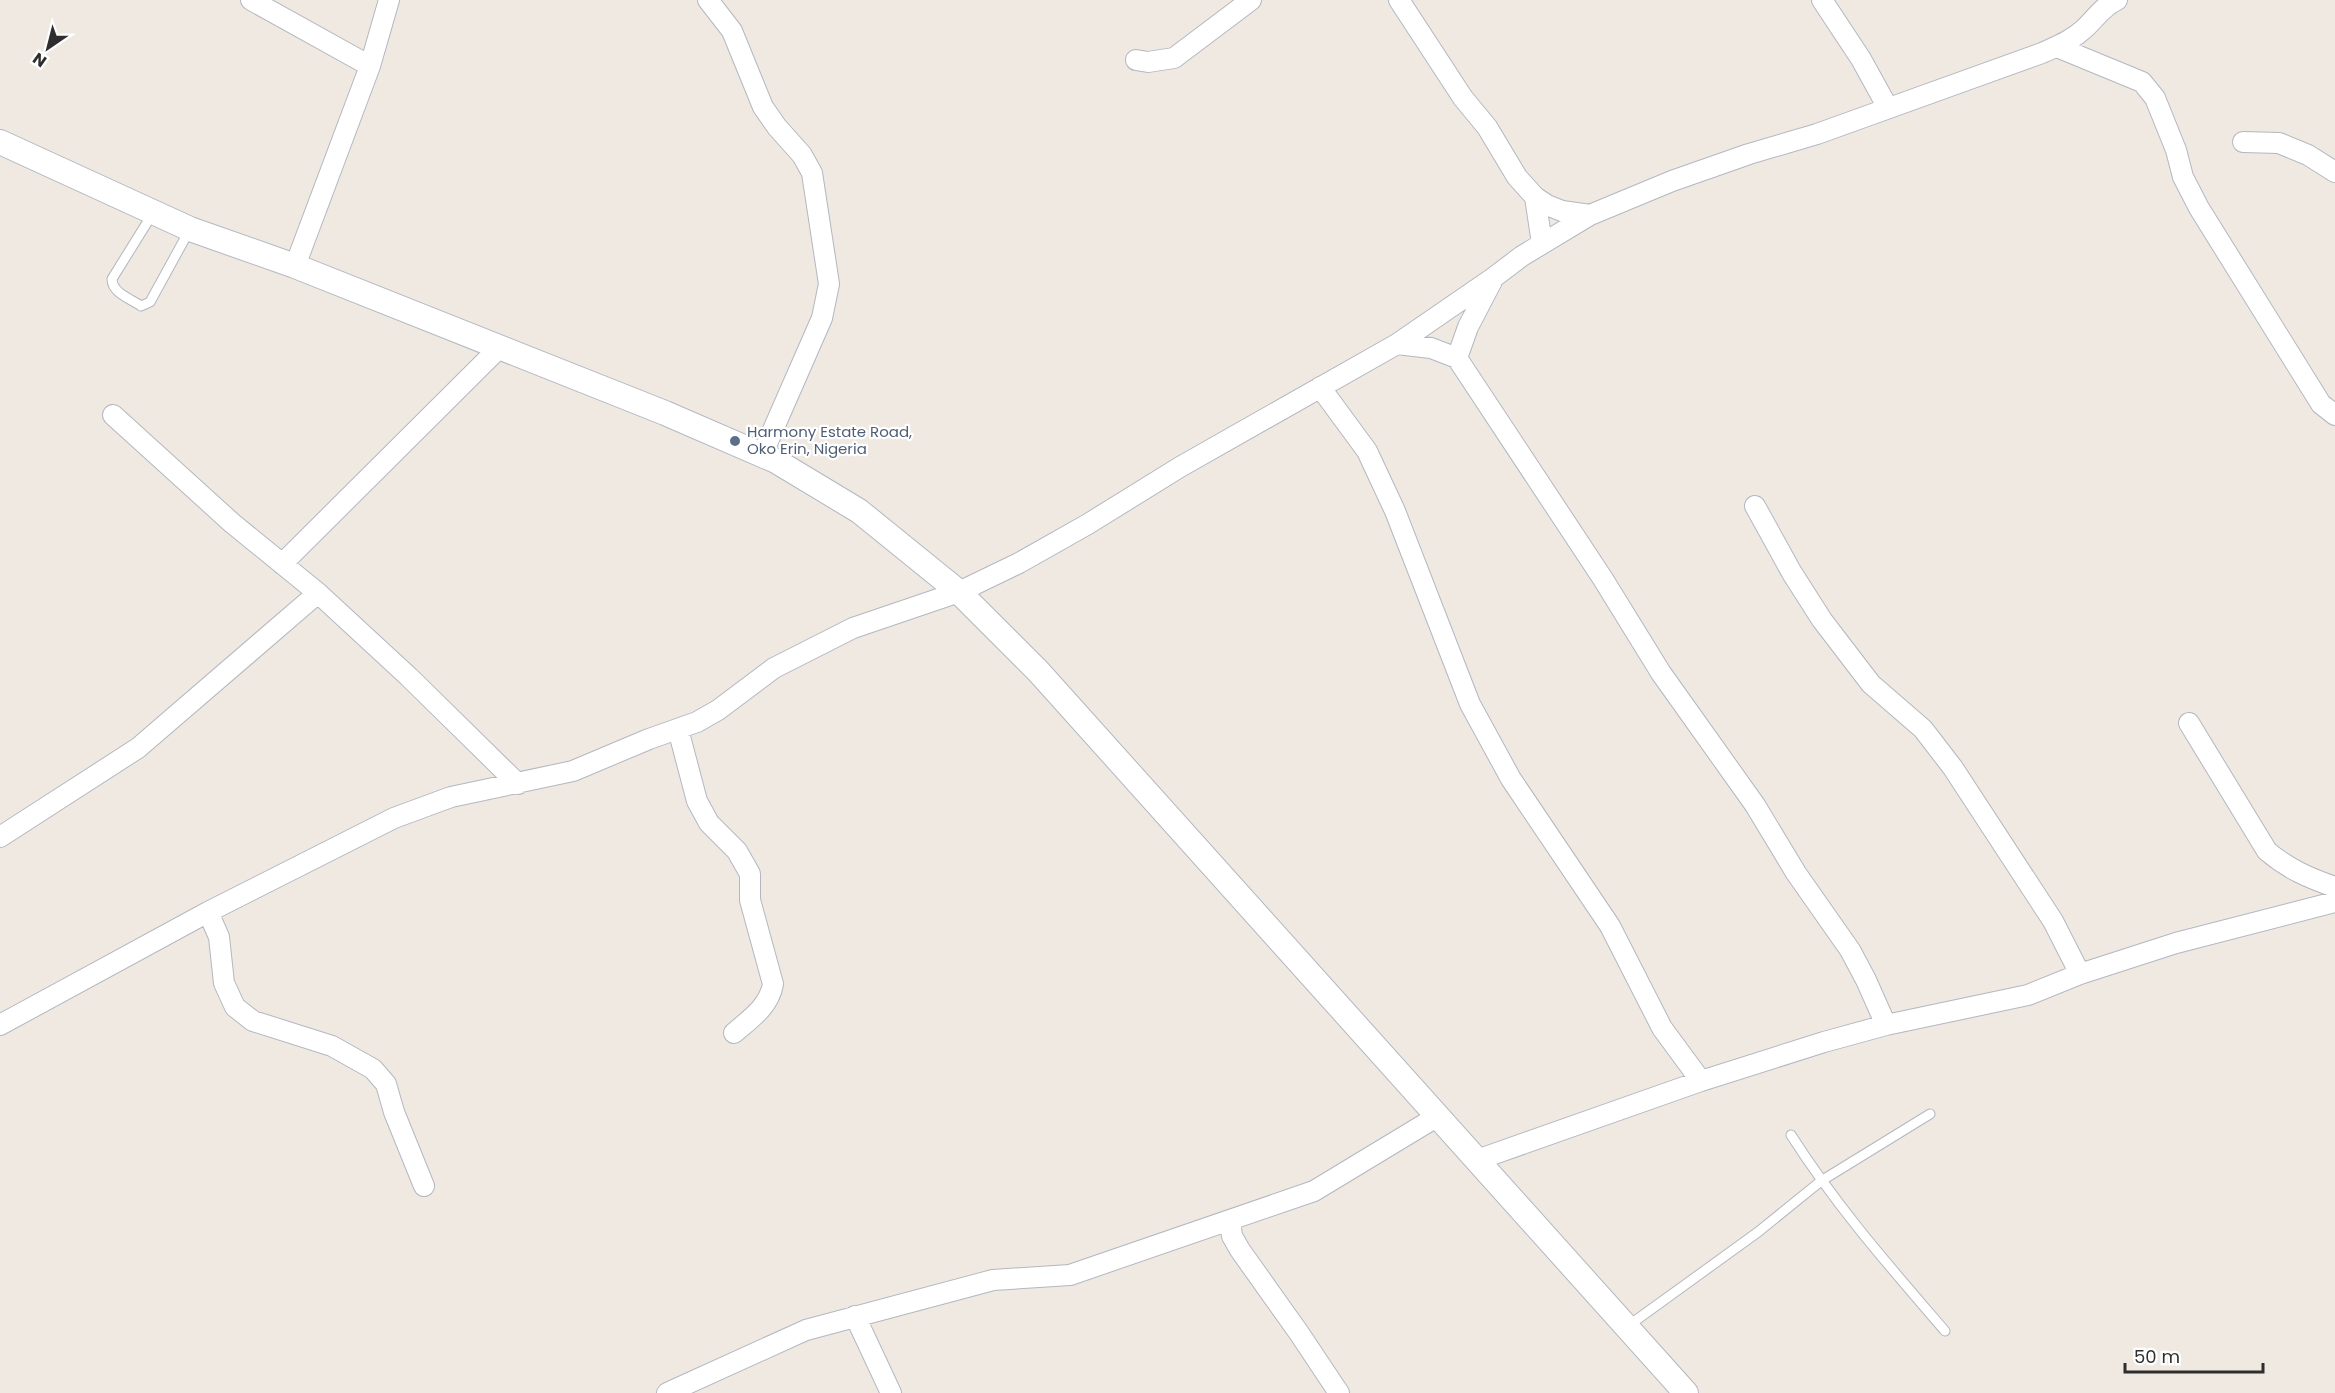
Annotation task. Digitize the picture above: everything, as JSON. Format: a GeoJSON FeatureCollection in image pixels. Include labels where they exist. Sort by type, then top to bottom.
{"type":"FeatureCollection","features":[{"type":"Feature","properties":{"kind":"street"},"geometry":{"type":"LineString","coordinates":[[251,0],[370,66]]}},
{"type":"Feature","properties":{"kind":"street"},"geometry":{"type":"LineString","coordinates":[[295,266],[370,66],[389,0]]}},
{"type":"Feature","properties":{"kind":"street"},"geometry":{"type":"LineString","coordinates":[[708,0],[732,31],[763,107],[802,155],[812,173],[829,284],[822,318],[762,455]]}},
{"type":"Feature","properties":{"kind":"street"},"geometry":{"type":"LineString","coordinates":[[1136,60],[1148,62],[1174,58],[1251,0]]}},
{"type":"Feature","properties":{"kind":"street"},"geometry":{"type":"LineString","coordinates":[[1399,0],[1463,98],[1487,127],[1517,177],[1535,197],[1547,205],[1562,211],[1590,215]]}},
{"type":"Feature","properties":{"kind":"street"},"geometry":{"type":"LineString","coordinates":[[1822,0],[1861,59],[1888,108]]}},
{"type":"Feature","properties":{"kind":"street"},"geometry":{"type":"LineString","coordinates":[[0,1026],[208,912],[394,818],[451,797],[573,771],[649,739],[697,722],[718,710],[774,668],[853,628],[959,592],[1019,562],[1088,524],[1180,467],[1397,344],[1494,278],[1522,255],[1590,215],[1672,181],[1816,134],[2057,46],[2071,40],[2108,4],[2116,0]]}},
{"type":"Feature","properties":{"kind":"street"},"geometry":{"type":"LineString","coordinates":[[2057,46],[2142,82],[2155,98],[2176,150],[2183,177],[2199,208],[2320,404],[2335,415]]}},
{"type":"Feature","properties":{"kind":"street"},"geometry":{"type":"LineString","coordinates":[[0,142],[190,229],[295,266],[665,413],[776,461],[859,511],[959,592],[1038,671],[1686,1393]]}},
{"type":"Feature","properties":{"kind":"street"},"geometry":{"type":"LineString","coordinates":[[2243,142],[2279,143],[2308,154],[2335,172]]}},
{"type":"Feature","properties":{"kind":"street"},"geometry":{"type":"LineString","coordinates":[[1535,197],[1542,244]]}},
{"type":"Feature","properties":{"kind":"street"},"geometry":{"type":"LineString","coordinates":[[1457,358],[1468,327],[1494,278]]}},
{"type":"Feature","properties":{"kind":"street"},"geometry":{"type":"LineString","coordinates":[[1397,344],[1431,348],[1457,358],[1603,579],[1661,673],[1755,805],[1796,873],[1850,950],[1886,1025]]}},
{"type":"Feature","properties":{"kind":"street"},"geometry":{"type":"LineString","coordinates":[[282,564],[500,348]]}},
{"type":"Feature","properties":{"kind":"street"},"geometry":{"type":"LineString","coordinates":[[1320,387],[1367,451],[1395,511],[1470,704],[1511,779],[1610,926],[1662,1028],[1701,1081]]}},
{"type":"Feature","properties":{"kind":"street"},"geometry":{"type":"LineString","coordinates":[[113,415],[232,523],[318,593],[409,677],[518,784]]}},
{"type":"Feature","properties":{"kind":"street"},"geometry":{"type":"LineString","coordinates":[[1755,506],[1792,573],[1836,638],[1871,684],[1923,729],[1953,768],[2053,921],[2080,974]]}},
{"type":"Feature","properties":{"kind":"street"},"geometry":{"type":"LineString","coordinates":[[0,837],[138,748],[318,593]]}},
{"type":"Feature","properties":{"kind":"street"},"geometry":{"type":"LineString","coordinates":[[2188,723],[2267,850],[2285,866],[2306,877],[2335,887]]}},
{"type":"Feature","properties":{"kind":"street"},"geometry":{"type":"LineString","coordinates":[[678,729],[697,801],[709,824],[737,851],[750,874],[750,900],[773,984],[771,996],[760,1010],[734,1033]]}},
{"type":"Feature","properties":{"kind":"street"},"geometry":{"type":"LineString","coordinates":[[1477,1160],[1701,1081],[1886,1025],[2028,995],[2080,974],[2176,943],[2335,902]]}},
{"type":"Feature","properties":{"kind":"street"},"geometry":{"type":"LineString","coordinates":[[208,912],[219,937],[224,983],[235,1007],[253,1021],[332,1046],[374,1069],[386,1084],[394,1112],[424,1186]]}},
{"type":"Feature","properties":{"kind":"street"},"geometry":{"type":"LineString","coordinates":[[667,1393],[806,1330],[993,1280],[1070,1275],[1314,1191],[1438,1116]]}},
{"type":"Feature","properties":{"kind":"street"},"geometry":{"type":"LineString","coordinates":[[1230,1220],[1233,1236],[1240,1251],[1339,1393]]}},
{"type":"Feature","properties":{"kind":"street"},"geometry":{"type":"LineString","coordinates":[[855,1316],[891,1393]]}},
{"type":"Feature","properties":{"kind":"lane"},"geometry":{"type":"LineString","coordinates":[[153,213],[112,279],[112,286],[116,290],[141,306],[150,302],[190,229]]}},
{"type":"Feature","properties":{"kind":"lane"},"geometry":{"type":"LineString","coordinates":[[1626,1328],[1758,1232],[1821,1181],[1930,1114]]}},
{"type":"Feature","properties":{"kind":"lane"},"geometry":{"type":"LineString","coordinates":[[1791,1135],[1853,1224],[1946,1331]]}},
{"type":"Feature","properties":{"kind":"place","name":"Harmony Estate Road, Oko Erin, Nigeria"},"geometry":{"type":"Point","coordinates":[735,441]}}]}
